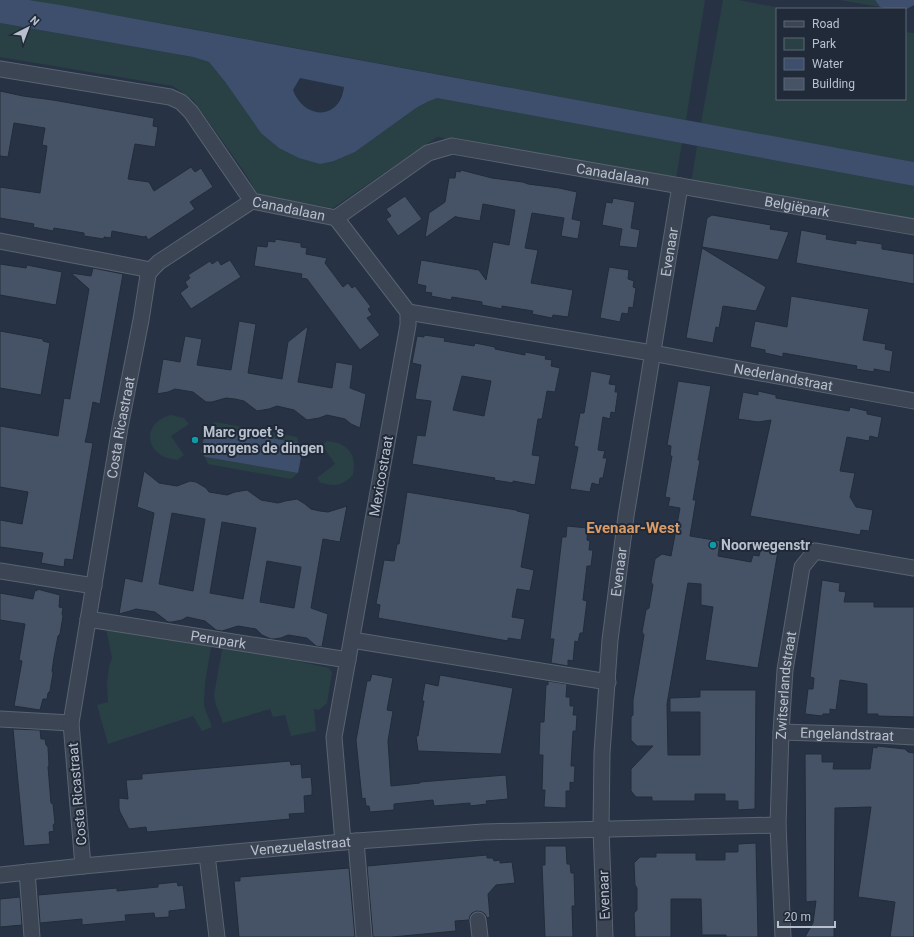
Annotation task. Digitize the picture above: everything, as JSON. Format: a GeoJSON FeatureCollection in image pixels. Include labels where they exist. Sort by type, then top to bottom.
{"type":"FeatureCollection","features":[{"type":"Feature","properties":{"kind":"street","name":"Canadalaan"},"geometry":{"type":"LineString","coordinates":[[0,69],[170,97],[181,102],[191,112],[252,201],[336,218],[428,153],[452,146],[680,186]]}},
{"type":"Feature","properties":{"kind":"street","name":"Belgiëpark"},"geometry":{"type":"LineString","coordinates":[[680,186],[914,227]]}},
{"type":"Feature","properties":{"kind":"street","name":"Evenaar"},"geometry":{"type":"LineString","coordinates":[[605,937],[601,829],[602,753],[610,640],[626,516],[680,186]]}},
{"type":"Feature","properties":{"kind":"street"},"geometry":{"type":"LineString","coordinates":[[0,241],[151,270],[159,262],[252,201]]}},
{"type":"Feature","properties":{"kind":"street"},"geometry":{"type":"LineString","coordinates":[[336,218],[408,312],[652,353]]}},
{"type":"Feature","properties":{"kind":"street","name":"Costa Ricastraat"},"geometry":{"type":"LineString","coordinates":[[83,866],[71,723],[120,427],[141,320],[148,275],[151,270]]}},
{"type":"Feature","properties":{"kind":"street","name":"Mexicostraat"},"geometry":{"type":"LineString","coordinates":[[364,937],[334,737],[408,325],[408,312]]}},
{"type":"Feature","properties":{"kind":"street","name":"Nederlandstraat"},"geometry":{"type":"LineString","coordinates":[[652,353],[914,401]]}},
{"type":"Feature","properties":{"kind":"street","name":"Zwitserlandstraat"},"geometry":{"type":"LineString","coordinates":[[783,937],[778,825],[781,732],[785,670],[802,567],[815,551],[914,568]]}},
{"type":"Feature","properties":{"kind":"street"},"geometry":{"type":"LineString","coordinates":[[0,571],[94,586]]}},
{"type":"Feature","properties":{"kind":"street","name":"Perupark"},"geometry":{"type":"LineString","coordinates":[[88,619],[348,660]]}},
{"type":"Feature","properties":{"kind":"street"},"geometry":{"type":"LineString","coordinates":[[352,640],[608,682]]}},
{"type":"Feature","properties":{"kind":"street","name":"Costa Ricastraat"},"geometry":{"type":"LineString","coordinates":[[0,719],[71,723]]}},
{"type":"Feature","properties":{"kind":"street","name":"Engelandstraat"},"geometry":{"type":"LineString","coordinates":[[781,732],[914,737]]}},
{"type":"Feature","properties":{"kind":"street"},"geometry":{"type":"LineString","coordinates":[[601,829],[778,825]]}},
{"type":"Feature","properties":{"kind":"street","name":"Venezuelastraat"},"geometry":{"type":"LineString","coordinates":[[0,875],[349,841],[483,832],[601,829]]}},
{"type":"Feature","properties":{"kind":"street"},"geometry":{"type":"LineString","coordinates":[[206,855],[217,937]]}},
{"type":"Feature","properties":{"kind":"street"},"geometry":{"type":"LineString","coordinates":[[27,872],[32,937]]}},
{"type":"Feature","properties":{"kind":"street"},"geometry":{"type":"LineString","coordinates":[[478,920],[480,937]]}},
{"type":"Feature","properties":{"kind":"green space"},"geometry":{"type":"Polygon","coordinates":[[[29,0],[705,0],[686,120],[29,0]]]}},
{"type":"Feature","properties":{"kind":"green space"},"geometry":{"type":"Polygon","coordinates":[[[723,0],[739,0],[780,8],[776,8],[776,100],[906,100],[906,32],[914,33],[914,162],[701,123],[723,0]]]}},
{"type":"Feature","properties":{"kind":"green space"},"geometry":{"type":"Polygon","coordinates":[[[840,0],[875,0],[880,7],[840,0]]]}},
{"type":"Feature","properties":{"kind":"green space"},"geometry":{"type":"Polygon","coordinates":[[[0,23],[193,57],[209,62],[226,83],[334,161],[355,152],[416,108],[437,98],[682,143],[676,179],[437,137],[333,208],[258,195],[245,173],[194,101],[173,86],[0,57],[0,23]]]}},
{"type":"Feature","properties":{"kind":"green space"},"geometry":{"type":"Polygon","coordinates":[[[697,146],[914,186],[914,220],[691,184],[697,146]]]}},
{"type":"Feature","properties":{"kind":"green space"},"geometry":{"type":"Polygon","coordinates":[[[171,415],[184,418],[189,424],[171,436],[184,455],[177,460],[166,458],[159,454],[150,440],[151,431],[156,423],[171,415]]]}},
{"type":"Feature","properties":{"kind":"green space"},"geometry":{"type":"Polygon","coordinates":[[[215,422],[297,437],[299,443],[210,427],[215,422]]]}},
{"type":"Feature","properties":{"kind":"green space"},"geometry":{"type":"Polygon","coordinates":[[[327,441],[339,443],[349,451],[353,458],[353,475],[345,482],[338,485],[321,483],[317,478],[335,464],[322,445],[327,441]]]}},
{"type":"Feature","properties":{"kind":"green space"},"geometry":{"type":"Polygon","coordinates":[[[205,457],[298,473],[291,479],[208,464],[205,457]]]}},
{"type":"Feature","properties":{"kind":"green space"},"geometry":{"type":"Polygon","coordinates":[[[106,628],[211,647],[205,683],[204,706],[212,727],[202,731],[193,716],[108,744],[97,705],[108,702],[107,683],[112,658],[106,628]]]}},
{"type":"Feature","properties":{"kind":"green space"},"geometry":{"type":"Polygon","coordinates":[[[227,646],[329,668],[332,673],[327,703],[319,710],[314,709],[316,731],[291,736],[285,715],[273,717],[270,709],[223,723],[214,695],[222,650],[227,646]]]}},
{"type":"Feature","properties":{"kind":"water"},"geometry":{"type":"Polygon","coordinates":[[[0,0],[29,0],[60,5],[914,162],[914,186],[437,98],[416,108],[355,152],[334,161],[320,164],[299,158],[279,148],[261,133],[226,83],[209,62],[193,57],[0,23],[0,0]],[[300,78],[293,90],[296,97],[304,106],[313,111],[322,112],[332,109],[337,105],[342,96],[344,87],[300,78]]]}},
{"type":"Feature","properties":{"kind":"water"},"geometry":{"type":"Polygon","coordinates":[[[875,0],[914,0],[914,5],[906,9],[906,8],[880,7],[875,0]]]}},
{"type":"Feature","properties":{"kind":"water"},"geometry":{"type":"Polygon","coordinates":[[[210,427],[299,443],[299,447],[303,447],[298,473],[205,457],[201,452],[205,432],[210,427]]]}},
{"type":"Feature","properties":{"kind":"building"},"geometry":{"type":"Polygon","coordinates":[[[0,91],[154,118],[153,126],[158,127],[155,147],[135,144],[128,179],[149,182],[154,191],[191,167],[195,172],[201,168],[213,187],[190,202],[195,209],[148,240],[146,236],[144,237],[112,231],[111,238],[104,237],[104,239],[84,236],[84,233],[54,228],[53,231],[33,227],[34,224],[0,218],[0,187],[40,193],[47,146],[42,145],[45,128],[14,123],[8,157],[0,156],[0,91]]]}},
{"type":"Feature","properties":{"kind":"building"},"geometry":{"type":"Polygon","coordinates":[[[461,170],[492,178],[577,192],[572,219],[581,221],[578,239],[561,236],[564,218],[532,213],[525,248],[538,250],[531,283],[573,290],[568,317],[553,315],[552,318],[532,314],[533,311],[502,306],[502,309],[482,305],[482,302],[452,297],[451,300],[431,296],[432,293],[425,292],[426,286],[417,284],[421,260],[479,270],[486,280],[493,242],[509,245],[515,210],[483,204],[480,221],[456,216],[425,238],[429,213],[445,202],[449,178],[455,178],[456,171],[460,172],[461,170]]]}},
{"type":"Feature","properties":{"kind":"building"},"geometry":{"type":"Polygon","coordinates":[[[405,196],[422,219],[398,236],[386,219],[391,216],[386,209],[405,196]]]}},
{"type":"Feature","properties":{"kind":"building"},"geometry":{"type":"Polygon","coordinates":[[[613,198],[635,202],[631,228],[640,230],[637,248],[619,246],[622,229],[602,225],[606,202],[612,203],[613,198]]]}},
{"type":"Feature","properties":{"kind":"building"},"geometry":{"type":"Polygon","coordinates":[[[712,215],[771,225],[770,229],[789,232],[778,260],[702,247],[707,218],[712,215]]]}},
{"type":"Feature","properties":{"kind":"building"},"geometry":{"type":"Polygon","coordinates":[[[801,230],[827,235],[826,239],[856,244],[856,240],[882,244],[882,249],[914,254],[914,284],[796,263],[801,230]]]}},
{"type":"Feature","properties":{"kind":"building"},"geometry":{"type":"Polygon","coordinates":[[[275,239],[301,243],[301,247],[307,248],[306,254],[327,258],[325,263],[343,287],[348,283],[352,288],[355,286],[371,307],[368,309],[372,315],[367,318],[380,335],[360,350],[307,279],[301,278],[302,274],[254,266],[257,246],[267,247],[268,241],[275,242],[275,239]]]}},
{"type":"Feature","properties":{"kind":"building"},"geometry":{"type":"Polygon","coordinates":[[[702,248],[766,287],[756,311],[723,306],[719,328],[716,327],[713,343],[686,338],[702,248]]]}},
{"type":"Feature","properties":{"kind":"building"},"geometry":{"type":"Polygon","coordinates":[[[218,260],[221,265],[230,260],[241,277],[191,309],[180,293],[188,287],[185,282],[190,278],[188,275],[210,261],[212,264],[218,260]]]}},
{"type":"Feature","properties":{"kind":"building"},"geometry":{"type":"Polygon","coordinates":[[[0,264],[26,268],[27,265],[62,272],[56,305],[0,295],[0,264]]]}},
{"type":"Feature","properties":{"kind":"building"},"geometry":{"type":"Polygon","coordinates":[[[609,267],[629,270],[628,279],[634,281],[633,287],[636,288],[633,308],[629,307],[628,314],[622,313],[620,322],[600,318],[609,267]]]}},
{"type":"Feature","properties":{"kind":"building"},"geometry":{"type":"Polygon","coordinates":[[[93,268],[123,274],[100,404],[93,402],[85,442],[93,443],[73,560],[65,559],[64,567],[41,563],[43,553],[0,547],[0,520],[22,524],[28,492],[0,487],[0,426],[58,436],[64,398],[70,399],[89,289],[71,273],[91,276],[93,268]]]}},
{"type":"Feature","properties":{"kind":"building"},"geometry":{"type":"Polygon","coordinates":[[[791,296],[869,309],[863,340],[886,344],[885,349],[893,351],[890,372],[874,369],[874,372],[856,369],[857,366],[783,353],[783,357],[765,353],[765,350],[750,347],[755,321],[787,327],[791,296]]]}},
{"type":"Feature","properties":{"kind":"building"},"geometry":{"type":"Polygon","coordinates":[[[239,321],[256,324],[248,373],[282,379],[288,342],[308,326],[298,382],[332,388],[336,362],[353,365],[350,388],[366,394],[360,428],[351,424],[345,419],[327,415],[307,420],[294,410],[277,406],[257,411],[244,401],[235,399],[226,398],[206,402],[193,392],[175,389],[157,394],[163,359],[180,362],[185,336],[202,339],[197,365],[231,370],[239,321]]]}},
{"type":"Feature","properties":{"kind":"building"},"geometry":{"type":"Polygon","coordinates":[[[0,331],[43,339],[43,341],[50,343],[41,395],[0,388],[0,331]]]}},
{"type":"Feature","properties":{"kind":"building"},"geometry":{"type":"Polygon","coordinates":[[[424,335],[445,338],[444,341],[474,346],[475,343],[525,355],[525,352],[546,356],[545,359],[552,360],[551,366],[560,368],[555,392],[547,391],[542,419],[538,419],[532,455],[540,456],[535,485],[513,481],[513,483],[494,480],[495,478],[412,464],[417,435],[425,436],[431,401],[415,399],[421,365],[412,363],[417,336],[424,337],[424,335]],[[462,376],[453,410],[484,416],[491,381],[462,376]]]}},
{"type":"Feature","properties":{"kind":"building"},"geometry":{"type":"Polygon","coordinates":[[[591,371],[611,375],[609,384],[616,385],[615,392],[618,392],[615,413],[611,412],[610,419],[603,417],[598,450],[605,451],[603,458],[607,458],[603,478],[600,478],[599,485],[592,483],[590,492],[570,489],[578,447],[574,446],[580,413],[584,413],[591,371]]]}},
{"type":"Feature","properties":{"kind":"building"},"geometry":{"type":"Polygon","coordinates":[[[678,381],[711,386],[698,460],[700,460],[693,500],[696,500],[690,536],[720,541],[718,556],[751,562],[753,555],[759,556],[761,548],[778,551],[758,668],[705,660],[713,607],[701,605],[701,584],[688,583],[667,704],[668,755],[700,755],[700,712],[670,712],[670,698],[700,697],[700,690],[756,690],[755,809],[738,810],[738,801],[725,801],[725,794],[695,794],[695,801],[652,801],[652,797],[636,797],[631,791],[631,769],[653,746],[637,746],[631,740],[631,717],[633,715],[633,700],[644,635],[642,632],[646,610],[649,608],[653,585],[651,582],[655,559],[662,554],[671,556],[680,508],[668,506],[670,498],[665,497],[672,456],[670,456],[671,446],[667,445],[678,381]]]}},
{"type":"Feature","properties":{"kind":"building"},"geometry":{"type":"Polygon","coordinates":[[[758,391],[776,395],[776,398],[849,411],[850,407],[867,411],[867,414],[882,417],[878,438],[870,436],[869,441],[847,437],[840,471],[855,473],[850,497],[856,507],[873,510],[869,531],[861,530],[860,535],[750,516],[771,420],[758,422],[738,419],[743,392],[758,395],[758,391]]]}},
{"type":"Feature","properties":{"kind":"building"},"geometry":{"type":"Polygon","coordinates":[[[144,471],[159,483],[177,486],[190,481],[196,482],[206,488],[209,492],[227,495],[247,490],[261,500],[278,503],[297,499],[311,509],[328,512],[347,506],[340,542],[323,539],[311,608],[328,614],[322,647],[316,646],[307,638],[288,635],[281,638],[271,639],[262,635],[256,629],[238,626],[222,631],[216,630],[205,621],[187,617],[182,620],[168,622],[155,612],[136,609],[119,614],[125,578],[142,582],[154,513],[137,507],[144,471]],[[172,513],[159,584],[193,591],[205,519],[172,513]],[[222,522],[210,593],[243,599],[256,528],[222,522]],[[267,561],[260,602],[294,608],[301,567],[267,561]]]}},
{"type":"Feature","properties":{"kind":"building"},"geometry":{"type":"Polygon","coordinates":[[[407,492],[516,510],[530,514],[521,567],[534,570],[530,591],[517,589],[512,617],[525,619],[521,640],[508,638],[508,641],[378,618],[380,605],[376,604],[384,560],[394,561],[397,544],[399,544],[407,492]]]}},
{"type":"Feature","properties":{"kind":"building"},"geometry":{"type":"Polygon","coordinates":[[[567,526],[588,528],[587,540],[590,541],[589,550],[593,550],[591,566],[587,566],[583,600],[587,601],[583,633],[580,633],[578,642],[575,641],[573,661],[568,660],[568,666],[551,663],[554,639],[550,639],[562,537],[566,537],[567,526]]]}},
{"type":"Feature","properties":{"kind":"building"},"geometry":{"type":"Polygon","coordinates":[[[822,580],[840,583],[839,591],[846,592],[844,602],[874,602],[874,607],[914,607],[914,717],[878,716],[878,714],[867,714],[867,684],[840,680],[836,710],[830,709],[830,714],[823,714],[822,716],[805,714],[808,689],[813,689],[814,678],[810,677],[822,580]]]}},
{"type":"Feature","properties":{"kind":"building"},"geometry":{"type":"Polygon","coordinates":[[[37,589],[60,595],[59,607],[63,608],[60,634],[58,636],[54,657],[50,691],[47,699],[43,699],[40,710],[14,706],[22,661],[19,660],[25,624],[0,620],[0,593],[33,599],[35,590],[37,591],[37,589]]]}},
{"type":"Feature","properties":{"kind":"building"},"geometry":{"type":"Polygon","coordinates":[[[372,674],[393,678],[387,710],[393,711],[388,741],[391,786],[420,782],[506,775],[508,799],[486,801],[487,804],[470,806],[470,803],[434,806],[433,800],[394,804],[394,810],[370,812],[369,806],[366,806],[365,798],[362,799],[356,740],[367,681],[370,681],[372,674]]]}},
{"type":"Feature","properties":{"kind":"building"},"geometry":{"type":"Polygon","coordinates":[[[440,675],[513,688],[501,754],[418,751],[416,736],[418,736],[424,701],[422,701],[425,683],[438,686],[440,675]]]}},
{"type":"Feature","properties":{"kind":"building"},"geometry":{"type":"Polygon","coordinates":[[[548,681],[567,684],[566,697],[570,697],[570,706],[574,706],[573,715],[577,715],[576,731],[573,731],[571,766],[575,766],[574,783],[570,782],[570,791],[566,791],[566,808],[544,807],[545,790],[542,790],[543,755],[539,755],[540,722],[544,722],[546,684],[548,685],[548,681]]]}},
{"type":"Feature","properties":{"kind":"building"},"geometry":{"type":"Polygon","coordinates":[[[13,729],[40,730],[41,739],[45,739],[48,747],[51,803],[53,804],[55,823],[53,825],[54,831],[49,832],[50,844],[24,846],[13,729]]]}},
{"type":"Feature","properties":{"kind":"building"},"geometry":{"type":"Polygon","coordinates":[[[877,746],[905,749],[908,752],[914,753],[914,937],[890,937],[895,902],[858,897],[871,807],[835,808],[834,937],[805,937],[813,923],[816,901],[806,902],[805,754],[822,754],[822,762],[834,762],[833,769],[870,769],[873,747],[877,748],[877,746]]]}},
{"type":"Feature","properties":{"kind":"building"},"geometry":{"type":"Polygon","coordinates":[[[290,761],[291,765],[301,764],[302,778],[311,777],[312,795],[304,796],[305,813],[289,814],[290,819],[147,832],[146,827],[129,829],[120,812],[119,798],[128,799],[126,780],[142,779],[142,774],[290,761]]]}},
{"type":"Feature","properties":{"kind":"building"},"geometry":{"type":"Polygon","coordinates":[[[756,843],[758,937],[702,935],[701,899],[671,899],[671,937],[635,937],[634,913],[637,910],[637,888],[635,885],[634,863],[640,857],[656,857],[656,853],[696,853],[696,860],[725,860],[725,852],[738,852],[738,844],[756,843]]]}},
{"type":"Feature","properties":{"kind":"building"},"geometry":{"type":"Polygon","coordinates":[[[545,846],[566,846],[567,864],[570,864],[571,873],[574,873],[575,906],[572,906],[573,937],[545,937],[542,865],[545,865],[545,846]]]}},
{"type":"Feature","properties":{"kind":"building"},"geometry":{"type":"Polygon","coordinates":[[[487,855],[487,858],[493,858],[494,861],[500,860],[500,863],[512,862],[515,883],[496,885],[488,894],[490,917],[487,918],[485,914],[477,911],[472,913],[469,920],[455,921],[456,931],[392,937],[373,937],[367,866],[487,855]]]}},
{"type":"Feature","properties":{"kind":"building"},"geometry":{"type":"Polygon","coordinates":[[[349,868],[355,937],[239,937],[234,881],[240,881],[240,877],[349,868]]]}},
{"type":"Feature","properties":{"kind":"building"},"geometry":{"type":"Polygon","coordinates":[[[177,882],[178,886],[183,885],[186,909],[169,911],[169,917],[155,918],[154,913],[125,915],[126,921],[82,925],[82,919],[40,923],[38,895],[117,888],[117,891],[158,887],[158,884],[177,882]]]}},
{"type":"Feature","properties":{"kind":"building"},"geometry":{"type":"Polygon","coordinates":[[[20,897],[22,925],[0,927],[0,899],[20,897]]]}},
{"type":"Feature","properties":{"kind":"place","name":"Marc groet 's morgens de dingen"},"geometry":{"type":"Point","coordinates":[195,440]}},
{"type":"Feature","properties":{"kind":"place","name":"Noorwegenstr"},"geometry":{"type":"Point","coordinates":[713,545]}},
{"type":"Feature","properties":{"kind":"district","name":"Evenaar-West"},"geometry":{"type":"Point","coordinates":[633,528]}}]}
